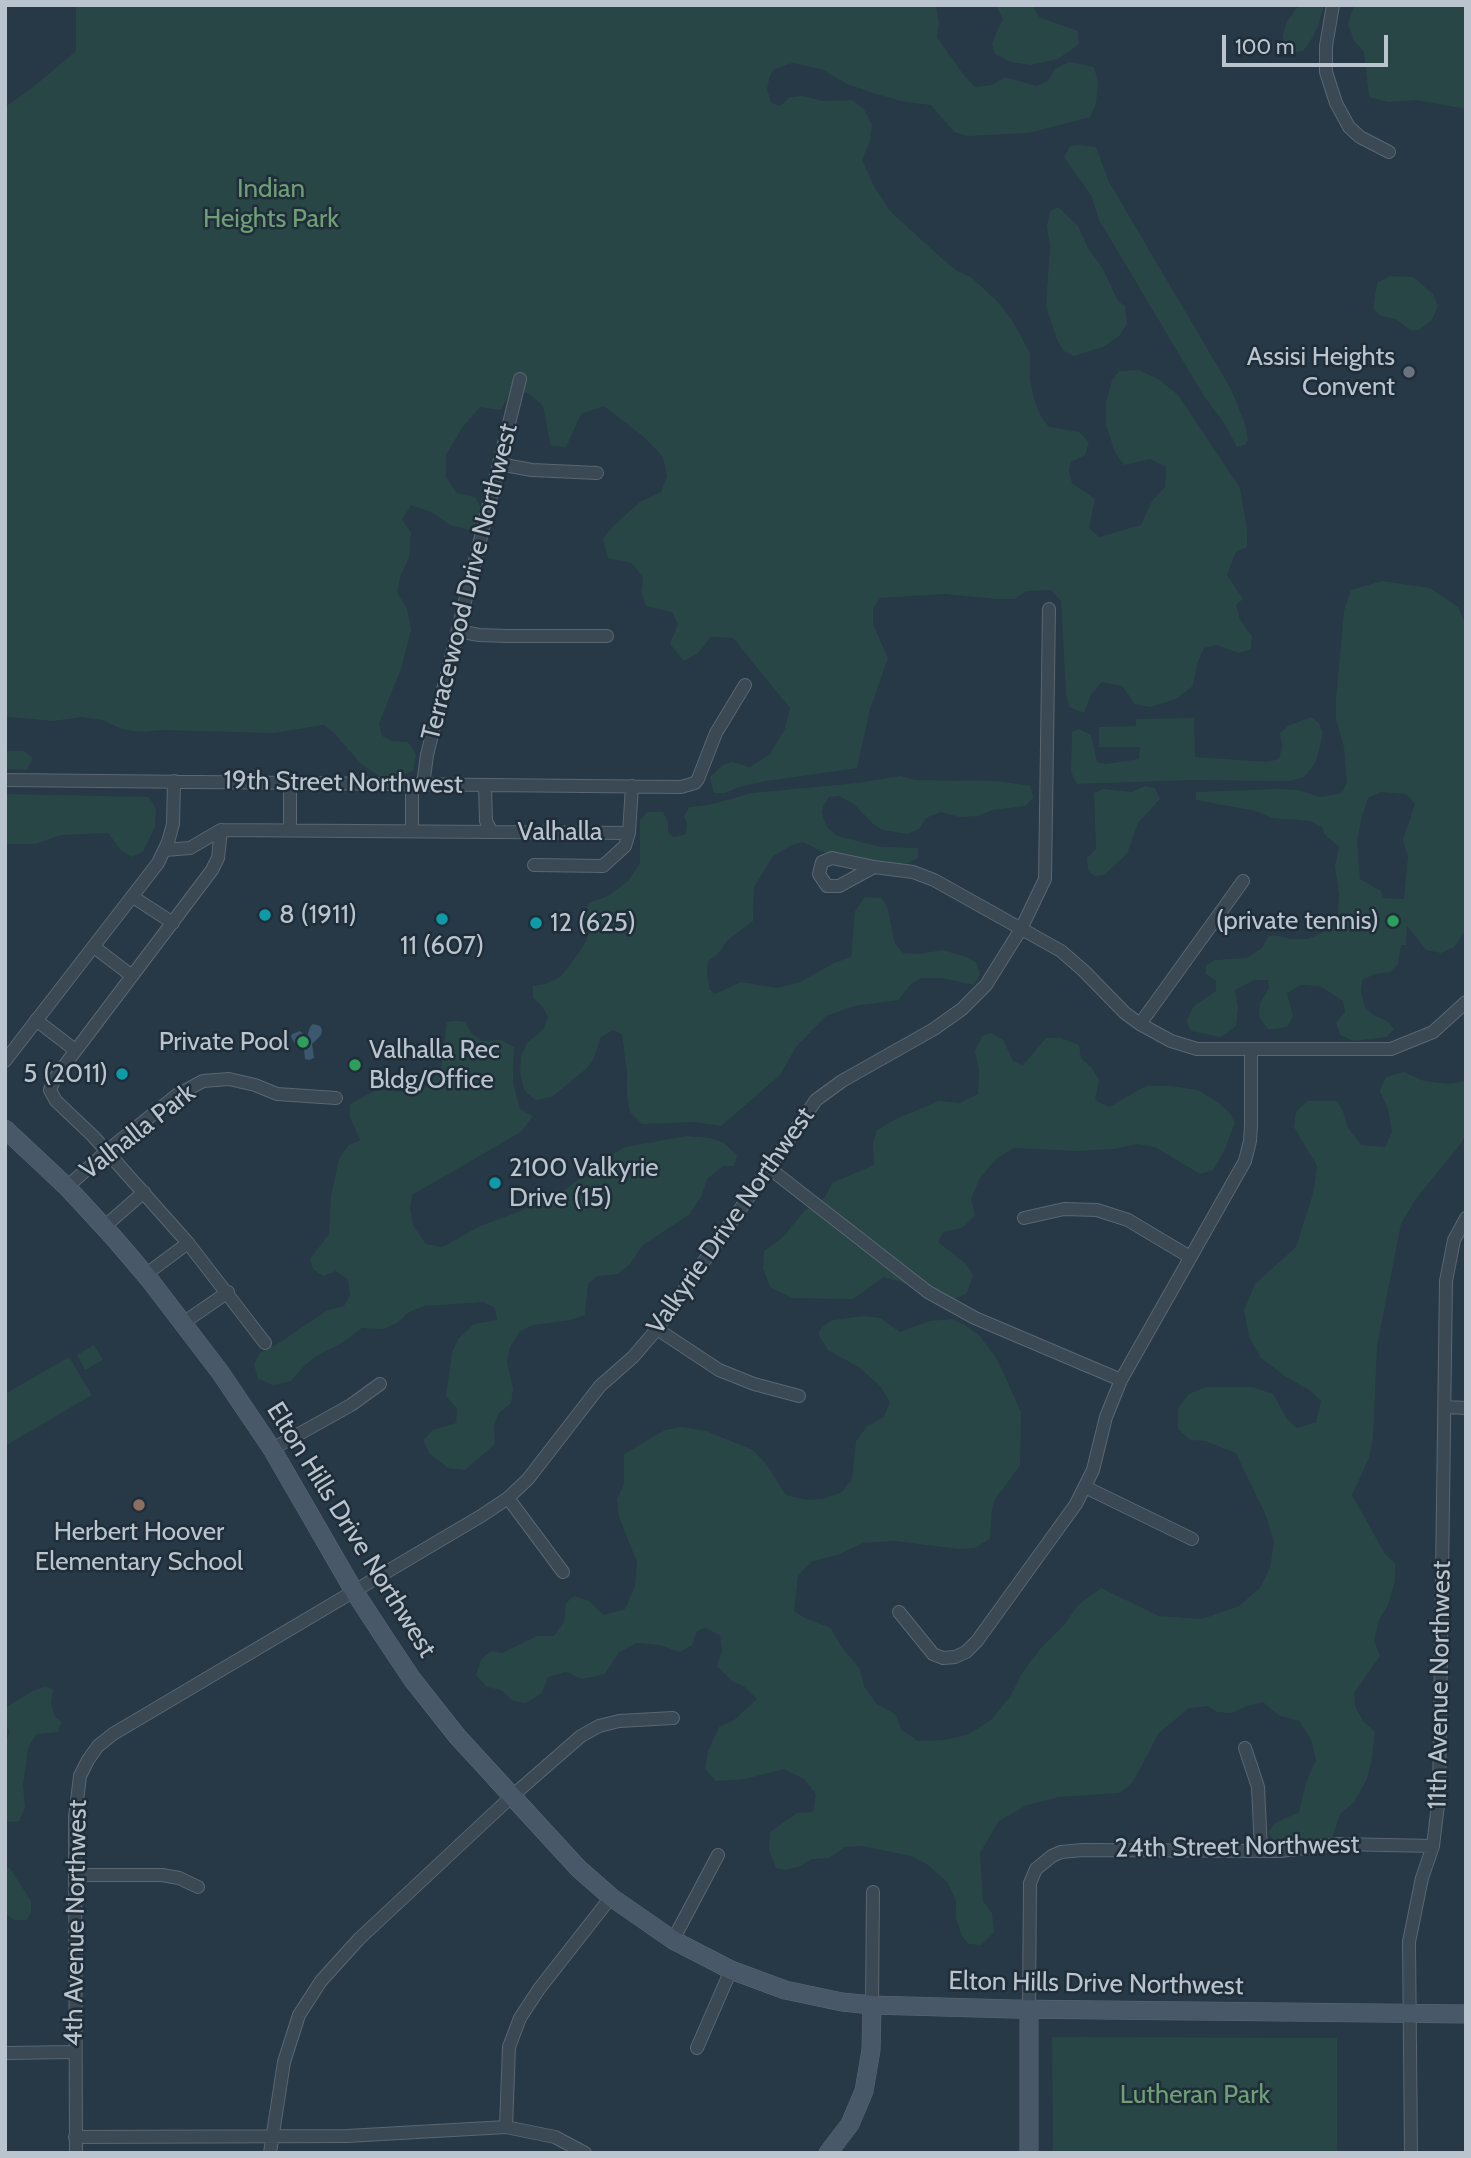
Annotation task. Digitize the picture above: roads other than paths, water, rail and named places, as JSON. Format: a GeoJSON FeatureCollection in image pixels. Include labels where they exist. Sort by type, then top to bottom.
{"type":"FeatureCollection","features":[{"type":"Feature","properties":{"kind":"main road","name":"Elton Hills Drive Northwest"},"geometry":{"type":"LineString","coordinates":[[5,1129],[67,1187],[104,1227],[220,1372],[272,1449],[354,1591],[412,1679],[457,1735],[578,1868],[611,1897],[673,1940],[731,1970],[785,1990],[872,2006],[1466,2014]]}},
{"type":"Feature","properties":{"kind":"main road"},"geometry":{"type":"LineString","coordinates":[[828,2153],[860,2107],[871,2050],[872,2006]]}},
{"type":"Feature","properties":{"kind":"main road"},"geometry":{"type":"LineString","coordinates":[[1029,2010],[1029,2153]]}},
{"type":"Feature","properties":{"kind":"street"},"geometry":{"type":"LineString","coordinates":[[1333,5],[1326,46],[1326,72],[1336,103],[1349,127],[1360,137],[1389,152]]}},
{"type":"Feature","properties":{"kind":"street","name":"Terracewood Drive Northwest"},"geometry":{"type":"LineString","coordinates":[[418,784],[520,379]]}},
{"type":"Feature","properties":{"kind":"street"},"geometry":{"type":"LineString","coordinates":[[499,464],[533,470],[597,473]]}},
{"type":"Feature","properties":{"kind":"street","name":"Valkyrie Drive Northwest"},"geometry":{"type":"LineString","coordinates":[[354,1591],[481,1516],[508,1498],[528,1479],[600,1386],[633,1357],[657,1329],[805,1113],[822,1095],[934,1029],[975,996],[999,968],[1041,890],[1046,867],[1049,609]]}},
{"type":"Feature","properties":{"kind":"street"},"geometry":{"type":"LineString","coordinates":[[457,631],[507,636],[607,636]]}},
{"type":"Feature","properties":{"kind":"street","name":"19th Street Northwest"},"geometry":{"type":"LineString","coordinates":[[5,780],[681,787],[695,783],[698,779],[716,733],[745,685]]}},
{"type":"Feature","properties":{"kind":"street"},"geometry":{"type":"LineString","coordinates":[[5,1061],[133,897],[165,850],[173,824],[174,781]]}},
{"type":"Feature","properties":{"kind":"street"},"geometry":{"type":"LineString","coordinates":[[290,783],[290,830]]}},
{"type":"Feature","properties":{"kind":"street"},"geometry":{"type":"LineString","coordinates":[[412,831],[418,784]]}},
{"type":"Feature","properties":{"kind":"street","name":"Valhalla"},"geometry":{"type":"LineString","coordinates":[[485,785],[486,821],[491,831]]}},
{"type":"Feature","properties":{"kind":"street","name":"Valhalla"},"geometry":{"type":"LineString","coordinates":[[534,865],[603,866],[625,846],[629,833],[632,786]]}},
{"type":"Feature","properties":{"kind":"street"},"geometry":{"type":"LineString","coordinates":[[165,850],[190,848],[221,830]]}},
{"type":"Feature","properties":{"kind":"street"},"geometry":{"type":"LineString","coordinates":[[221,830],[218,859],[51,1086],[52,1096],[107,1151],[188,1243],[265,1343]]}},
{"type":"Feature","properties":{"kind":"street","name":"Valhalla"},"geometry":{"type":"LineString","coordinates":[[221,830],[629,833]]}},
{"type":"Feature","properties":{"kind":"street"},"geometry":{"type":"LineString","coordinates":[[874,867],[921,875],[948,887],[1021,929],[1067,956],[1113,1002],[1140,1024],[1184,1046],[1210,1050],[1391,1049],[1433,1032],[1466,1002]]}},
{"type":"Feature","properties":{"kind":"street"},"geometry":{"type":"LineString","coordinates":[[1140,1024],[1243,881]]}},
{"type":"Feature","properties":{"kind":"street"},"geometry":{"type":"LineString","coordinates":[[133,897],[173,923]]}},
{"type":"Feature","properties":{"kind":"street"},"geometry":{"type":"LineString","coordinates":[[94,947],[132,976]]}},
{"type":"Feature","properties":{"kind":"street"},"geometry":{"type":"LineString","coordinates":[[36,1020],[75,1051]]}},
{"type":"Feature","properties":{"kind":"street"},"geometry":{"type":"LineString","coordinates":[[899,1612],[933,1654],[943,1658],[966,1652],[1066,1518],[1085,1488],[1093,1470],[1106,1417],[1121,1380],[1245,1161],[1251,1125],[1251,1050]]}},
{"type":"Feature","properties":{"kind":"street","name":"Valhalla Park"},"geometry":{"type":"LineString","coordinates":[[67,1187],[177,1095],[203,1081],[233,1080],[291,1097],[336,1098]]}},
{"type":"Feature","properties":{"kind":"street"},"geometry":{"type":"LineString","coordinates":[[769,1168],[928,1292],[975,1318],[1121,1380]]}},
{"type":"Feature","properties":{"kind":"street"},"geometry":{"type":"LineString","coordinates":[[104,1227],[144,1192]]}},
{"type":"Feature","properties":{"kind":"street"},"geometry":{"type":"LineString","coordinates":[[1024,1219],[1064,1209],[1097,1210],[1128,1220],[1190,1257]]}},
{"type":"Feature","properties":{"kind":"street","name":"11th Avenue Northwest"},"geometry":{"type":"LineString","coordinates":[[1411,2153],[1411,1926],[1433,1846],[1439,1796],[1446,1281],[1454,1240],[1466,1218]]}},
{"type":"Feature","properties":{"kind":"street"},"geometry":{"type":"LineString","coordinates":[[145,1275],[188,1243]]}},
{"type":"Feature","properties":{"kind":"street"},"geometry":{"type":"LineString","coordinates":[[183,1323],[228,1292]]}},
{"type":"Feature","properties":{"kind":"street"},"geometry":{"type":"LineString","coordinates":[[657,1329],[719,1370],[754,1384],[799,1396]]}},
{"type":"Feature","properties":{"kind":"street"},"geometry":{"type":"LineString","coordinates":[[272,1449],[351,1405],[380,1384]]}},
{"type":"Feature","properties":{"kind":"street"},"geometry":{"type":"LineString","coordinates":[[1446,1407],[1466,1408]]}},
{"type":"Feature","properties":{"kind":"street"},"geometry":{"type":"LineString","coordinates":[[1085,1488],[1192,1539]]}},
{"type":"Feature","properties":{"kind":"street"},"geometry":{"type":"LineString","coordinates":[[508,1498],[563,1572]]}},
{"type":"Feature","properties":{"kind":"street","name":"4th Avenue Northwest"},"geometry":{"type":"LineString","coordinates":[[76,2153],[75,1875],[76,1794],[80,1776],[98,1746],[113,1734],[354,1591]]}},
{"type":"Feature","properties":{"kind":"street"},"geometry":{"type":"LineString","coordinates":[[270,2153],[285,2062],[299,2015],[337,1962],[383,1913],[581,1735],[598,1726],[642,1718],[673,1718]]}},
{"type":"Feature","properties":{"kind":"street"},"geometry":{"type":"LineString","coordinates":[[1245,1748],[1255,1772],[1259,1794],[1261,1850]]}},
{"type":"Feature","properties":{"kind":"street","name":"24th Street Northwest"},"geometry":{"type":"LineString","coordinates":[[1029,2010],[1030,1883],[1043,1861],[1061,1852],[1280,1851],[1338,1844],[1433,1846]]}},
{"type":"Feature","properties":{"kind":"street"},"geometry":{"type":"LineString","coordinates":[[673,1940],[718,1855]]}},
{"type":"Feature","properties":{"kind":"street"},"geometry":{"type":"LineString","coordinates":[[75,1875],[162,1875],[179,1878],[198,1887]]}},
{"type":"Feature","properties":{"kind":"street"},"geometry":{"type":"LineString","coordinates":[[872,2006],[873,1892]]}},
{"type":"Feature","properties":{"kind":"street"},"geometry":{"type":"LineString","coordinates":[[506,2127],[509,2047],[520,2018],[539,1989],[611,1897]]}},
{"type":"Feature","properties":{"kind":"street"},"geometry":{"type":"LineString","coordinates":[[697,2048],[731,1970]]}},
{"type":"Feature","properties":{"kind":"street"},"geometry":{"type":"LineString","coordinates":[[5,2053],[75,2052]]}},
{"type":"Feature","properties":{"kind":"street"},"geometry":{"type":"LineString","coordinates":[[75,2137],[347,2136],[506,2127],[555,2137],[585,2153]]}},
{"type":"Feature","properties":{"kind":"water","name":"Private Pool"},"geometry":{"type":"Polygon","coordinates":[[[313,1024],[320,1026],[322,1030],[312,1044],[314,1058],[309,1060],[305,1059],[304,1048],[295,1044],[291,1037],[300,1031],[307,1037],[313,1024]]]}},
{"type":"Feature","properties":{"kind":"place","name":"Assisi Heights Convent"},"geometry":{"type":"Point","coordinates":[1409,372]}},
{"type":"Feature","properties":{"kind":"place","name":"8 (1911)"},"geometry":{"type":"Point","coordinates":[265,915]}},
{"type":"Feature","properties":{"kind":"place","name":"11 (607)"},"geometry":{"type":"Point","coordinates":[442,919]}},
{"type":"Feature","properties":{"kind":"place","name":"(private tennis)"},"geometry":{"type":"Point","coordinates":[1393,921]}},
{"type":"Feature","properties":{"kind":"place","name":"12 (625)"},"geometry":{"type":"Point","coordinates":[536,923]}},
{"type":"Feature","properties":{"kind":"place","name":"Private Pool"},"geometry":{"type":"Point","coordinates":[303,1042]}},
{"type":"Feature","properties":{"kind":"place","name":"Valhalla Rec Bldg/Office"},"geometry":{"type":"Point","coordinates":[355,1065]}},
{"type":"Feature","properties":{"kind":"place","name":"5 (2011)"},"geometry":{"type":"Point","coordinates":[122,1074]}},
{"type":"Feature","properties":{"kind":"place","name":"2100 Valkyrie Drive (15)"},"geometry":{"type":"Point","coordinates":[495,1183]}},
{"type":"Feature","properties":{"kind":"place","name":"Herbert Hoover Elementary School"},"geometry":{"type":"Point","coordinates":[139,1505]}},
{"type":"Feature","properties":{"kind":"park label","name":"Indian Heights Park"},"geometry":{"type":"Point","coordinates":[271,204]}},
{"type":"Feature","properties":{"kind":"park label","name":"Lutheran Park"},"geometry":{"type":"Point","coordinates":[1195,2095]}}]}
